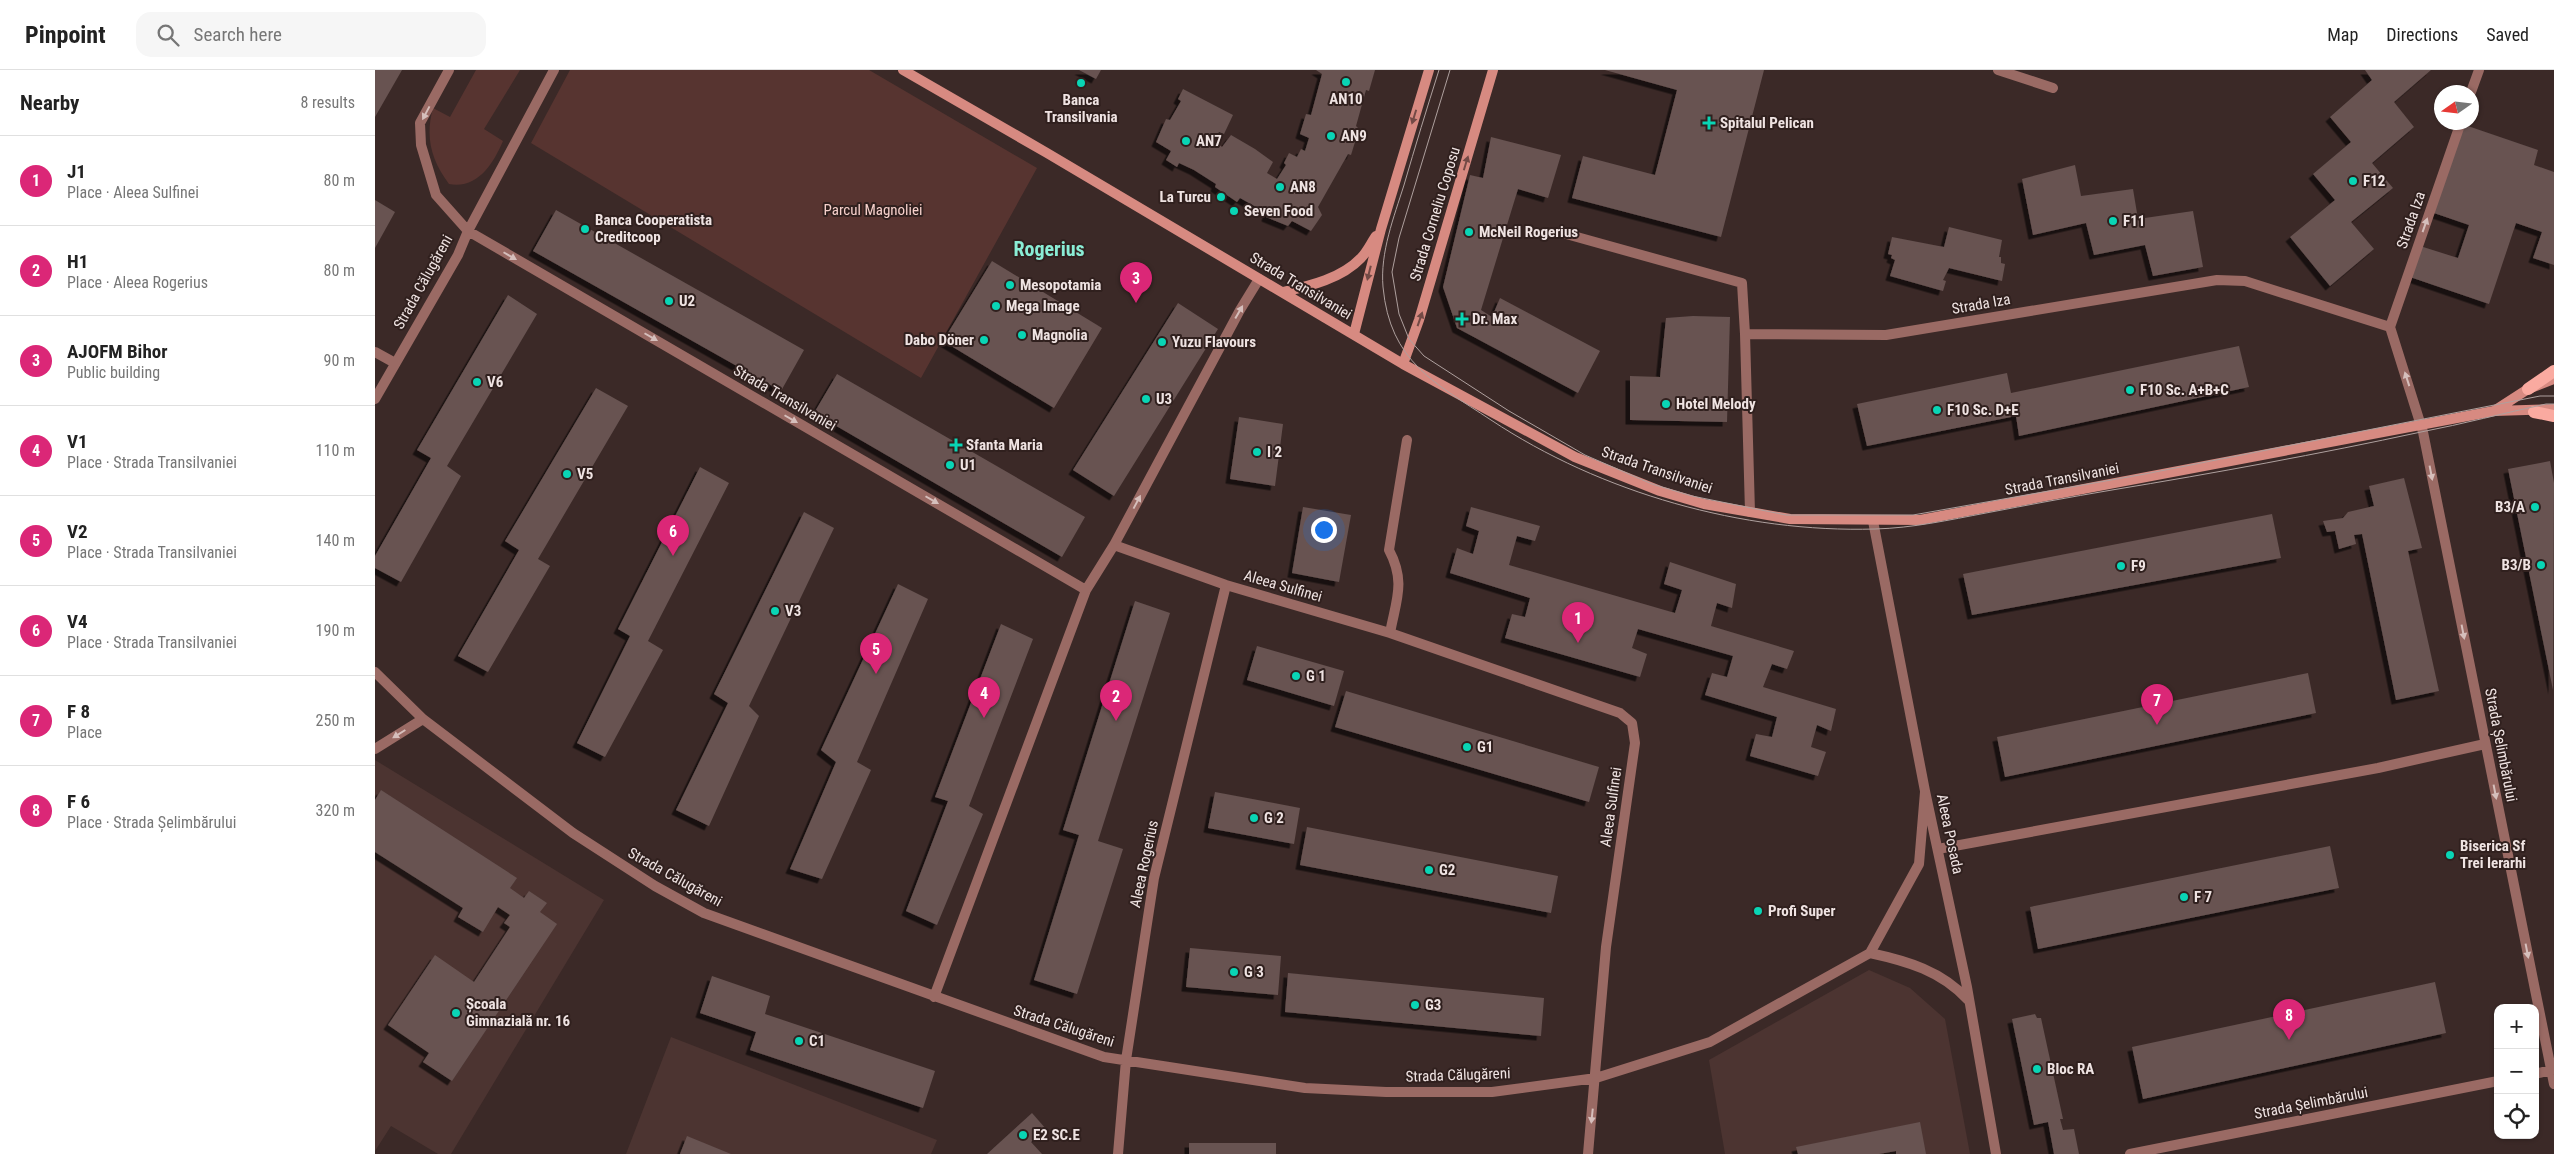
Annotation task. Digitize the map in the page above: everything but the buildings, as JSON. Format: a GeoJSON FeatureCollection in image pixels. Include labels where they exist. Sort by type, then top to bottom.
{"type":"FeatureCollection","features":[{"type":"Feature","properties":{"kind":"main road","name":"Strada Transilvaniei"},"geometry":{"type":"LineString","coordinates":[[903,70],[1403,364],[1575,457],[1660,491],[1704,504],[1790,519],[1920,520],[2495,411],[2535,412],[2554,409]]}},
{"type":"Feature","properties":{"kind":"main road"},"geometry":{"type":"LineString","coordinates":[[1354,334],[1381,229],[1429,70]]}},
{"type":"Feature","properties":{"kind":"main road","name":"Strada Corneliu Coposu"},"geometry":{"type":"LineString","coordinates":[[1403,364],[1424,304],[1493,70]]}},
{"type":"Feature","properties":{"kind":"main road"},"geometry":{"type":"LineString","coordinates":[[1283,292],[1317,284],[1342,272],[1360,259],[1381,229]]}},
{"type":"Feature","properties":{"kind":"main road"},"geometry":{"type":"LineString","coordinates":[[2528,389],[2554,371]]}},
{"type":"Feature","properties":{"kind":"main road","name":"Strada Transilvaniei"},"geometry":{"type":"LineString","coordinates":[[2495,411],[2528,389],[2554,379]]}},
{"type":"Feature","properties":{"kind":"main road"},"geometry":{"type":"LineString","coordinates":[[2535,412],[2554,416]]}},
{"type":"Feature","properties":{"kind":"street","name":"Strada Călugăreni"},"geometry":{"type":"LineString","coordinates":[[449,70],[420,123],[421,145],[436,195],[468,231]]}},
{"type":"Feature","properties":{"kind":"street","name":"Strada Călugăreni"},"geometry":{"type":"LineString","coordinates":[[375,399],[458,255],[468,231],[555,70]]}},
{"type":"Feature","properties":{"kind":"street"},"geometry":{"type":"LineString","coordinates":[[1998,70],[2053,88]]}},
{"type":"Feature","properties":{"kind":"street"},"geometry":{"type":"LineString","coordinates":[[2474,85],[2479,70]]}},
{"type":"Feature","properties":{"kind":"street","name":"Strada Iza"},"geometry":{"type":"LineString","coordinates":[[1745,334],[1887,335],[2217,280],[2245,281],[2390,327],[2458,130]]}},
{"type":"Feature","properties":{"kind":"street","name":"Strada Transilvaniei"},"geometry":{"type":"LineString","coordinates":[[468,231],[1086,590]]}},
{"type":"Feature","properties":{"kind":"street"},"geometry":{"type":"LineString","coordinates":[[1559,232],[1741,283],[1745,334],[1750,512]]}},
{"type":"Feature","properties":{"kind":"street"},"geometry":{"type":"LineString","coordinates":[[934,997],[1086,590],[1114,545],[1240,310],[1259,279]]}},
{"type":"Feature","properties":{"kind":"street"},"geometry":{"type":"LineString","coordinates":[[2390,327],[2421,425]]}},
{"type":"Feature","properties":{"kind":"street"},"geometry":{"type":"LineString","coordinates":[[375,352],[395,363]]}},
{"type":"Feature","properties":{"kind":"street","name":"Strada Șelimbărului"},"geometry":{"type":"LineString","coordinates":[[2421,425],[2554,1084]]}},
{"type":"Feature","properties":{"kind":"street"},"geometry":{"type":"LineString","coordinates":[[1390,633],[1400,581],[1396,564],[1389,550],[1407,440]]}},
{"type":"Feature","properties":{"kind":"street","name":"Aleea Posada"},"geometry":{"type":"LineString","coordinates":[[1873,521],[1925,792],[1967,987],[1996,1154]]}},
{"type":"Feature","properties":{"kind":"street","name":"Aleea Sulfinei"},"geometry":{"type":"LineString","coordinates":[[1114,545],[1226,585],[1390,633],[1620,713],[1632,723],[1635,743],[1606,947],[1588,1154]]}},
{"type":"Feature","properties":{"kind":"street","name":"Aleea Rogerius"},"geometry":{"type":"LineString","coordinates":[[1119,1154],[1126,1060],[1154,878],[1226,585]]}},
{"type":"Feature","properties":{"kind":"street","name":"Strada Călugăreni"},"geometry":{"type":"LineString","coordinates":[[375,672],[423,719],[573,833],[663,891],[704,913],[1104,1057],[1305,1088],[1386,1092],[1492,1092],[1596,1078],[1710,1042],[1871,952]]}},
{"type":"Feature","properties":{"kind":"street"},"geometry":{"type":"LineString","coordinates":[[375,749],[423,719]]}},
{"type":"Feature","properties":{"kind":"street"},"geometry":{"type":"LineString","coordinates":[[1938,849],[2378,768],[2485,744]]}},
{"type":"Feature","properties":{"kind":"street"},"geometry":{"type":"LineString","coordinates":[[1925,792],[1919,864],[1871,952],[1910,962],[1957,988],[1968,1000]]}},
{"type":"Feature","properties":{"kind":"street"},"geometry":{"type":"LineString","coordinates":[[2539,1073],[2551,1070]]}},
{"type":"Feature","properties":{"kind":"street","name":"Strada Șelimbărului"},"geometry":{"type":"LineString","coordinates":[[2130,1154],[2494,1082]]}},
{"type":"Feature","properties":{"kind":"shaded area","name":"Școala Gimnazială nr. 16"},"geometry":{"type":"Polygon","coordinates":[[[375,760],[604,900],[451,1154],[438,1154],[391,1126],[375,1151],[375,760]]]}},
{"type":"Feature","properties":{"kind":"shaded area"},"geometry":{"type":"Polygon","coordinates":[[[1869,970],[1910,988],[1945,1019],[1970,1154],[1725,1154],[1709,1060],[1869,970]]]}},
{"type":"Feature","properties":{"kind":"shaded area"},"geometry":{"type":"Polygon","coordinates":[[[671,1037],[937,1140],[931,1154],[626,1154],[671,1037]]]}},
{"type":"Feature","properties":{"kind":"green space"},"geometry":{"type":"Polygon","coordinates":[[[476,70],[520,70],[484,129],[503,141],[494,158],[476,179],[459,185],[449,184],[438,166],[431,148],[430,129],[433,108],[450,117],[476,70]]]}},
{"type":"Feature","properties":{"kind":"green space","name":"Parcul Magnoliei"},"geometry":{"type":"Polygon","coordinates":[[[570,70],[869,70],[1037,168],[921,378],[531,143],[570,70]]]}},
{"type":"Feature","properties":{"kind":"tram line"},"geometry":{"type":"LineString","coordinates":[[1439,70],[1392,222],[1386,248],[1383,287],[1387,313],[1395,334],[1405,352],[1434,381],[1451,394],[1534,446],[1626,488],[1675,503],[1724,516],[1775,524],[1825,528],[1875,529],[1903,527],[2267,463],[2437,429],[2546,404],[2554,404]]}},
{"type":"Feature","properties":{"kind":"tram line"},"geometry":{"type":"LineString","coordinates":[[1450,70],[1399,238],[1392,272],[1399,314],[1409,339],[1424,356],[1509,411],[1585,455],[1652,484],[1692,496],[1786,515],[1913,515],[2145,474],[2540,396],[2554,396]]}},
{"type":"Feature","properties":{"kind":"place","name":"AN10"},"geometry":{"type":"Point","coordinates":[1346,82]}},
{"type":"Feature","properties":{"kind":"place","name":"Banca Transilvania"},"geometry":{"type":"Point","coordinates":[1081,83]}},
{"type":"Feature","properties":{"kind":"place","name":"Spitalul Pelican"},"geometry":{"type":"Point","coordinates":[1709,123]}},
{"type":"Feature","properties":{"kind":"place","name":"AN9"},"geometry":{"type":"Point","coordinates":[1331,136]}},
{"type":"Feature","properties":{"kind":"place","name":"AN7"},"geometry":{"type":"Point","coordinates":[1186,141]}},
{"type":"Feature","properties":{"kind":"place","name":"F12"},"geometry":{"type":"Point","coordinates":[2353,181]}},
{"type":"Feature","properties":{"kind":"place","name":"AN8"},"geometry":{"type":"Point","coordinates":[1280,187]}},
{"type":"Feature","properties":{"kind":"place","name":"La Turcu"},"geometry":{"type":"Point","coordinates":[1221,197]}},
{"type":"Feature","properties":{"kind":"place","name":"Seven Food"},"geometry":{"type":"Point","coordinates":[1234,211]}},
{"type":"Feature","properties":{"kind":"place","name":"F11"},"geometry":{"type":"Point","coordinates":[2113,221]}},
{"type":"Feature","properties":{"kind":"place","name":"Banca Cooperatista Creditcoop"},"geometry":{"type":"Point","coordinates":[585,229]}},
{"type":"Feature","properties":{"kind":"place","name":"McNeil Rogerius"},"geometry":{"type":"Point","coordinates":[1469,232]}},
{"type":"Feature","properties":{"kind":"place","name":"Mesopotamia"},"geometry":{"type":"Point","coordinates":[1010,285]}},
{"type":"Feature","properties":{"kind":"place","name":"U2"},"geometry":{"type":"Point","coordinates":[669,301]}},
{"type":"Feature","properties":{"kind":"place","name":"AJOFM Bihor"},"geometry":{"type":"Point","coordinates":[1136,303]}},
{"type":"Feature","properties":{"kind":"place","name":"Mega Image"},"geometry":{"type":"Point","coordinates":[996,306]}},
{"type":"Feature","properties":{"kind":"place","name":"Dr. Max"},"geometry":{"type":"Point","coordinates":[1462,319]}},
{"type":"Feature","properties":{"kind":"place","name":"Magnolia"},"geometry":{"type":"Point","coordinates":[1022,335]}},
{"type":"Feature","properties":{"kind":"place","name":"Dabo Döner"},"geometry":{"type":"Point","coordinates":[984,340]}},
{"type":"Feature","properties":{"kind":"place","name":"Yuzu Flavours"},"geometry":{"type":"Point","coordinates":[1162,342]}},
{"type":"Feature","properties":{"kind":"place","name":"V6"},"geometry":{"type":"Point","coordinates":[477,382]}},
{"type":"Feature","properties":{"kind":"place","name":"F10 Sc. A+B+C"},"geometry":{"type":"Point","coordinates":[2130,390]}},
{"type":"Feature","properties":{"kind":"place","name":"U3"},"geometry":{"type":"Point","coordinates":[1146,399]}},
{"type":"Feature","properties":{"kind":"place","name":"Hotel Melody"},"geometry":{"type":"Point","coordinates":[1666,404]}},
{"type":"Feature","properties":{"kind":"place","name":"F10 Sc. D+E"},"geometry":{"type":"Point","coordinates":[1937,410]}},
{"type":"Feature","properties":{"kind":"place","name":"Sfanta Maria"},"geometry":{"type":"Point","coordinates":[956,445]}},
{"type":"Feature","properties":{"kind":"place","name":"I 2"},"geometry":{"type":"Point","coordinates":[1257,452]}},
{"type":"Feature","properties":{"kind":"place","name":"U1"},"geometry":{"type":"Point","coordinates":[950,465]}},
{"type":"Feature","properties":{"kind":"place","name":"V5"},"geometry":{"type":"Point","coordinates":[567,474]}},
{"type":"Feature","properties":{"kind":"place","name":"B3/A"},"geometry":{"type":"Point","coordinates":[2535,507]}},
{"type":"Feature","properties":{"kind":"place","name":"V4"},"geometry":{"type":"Point","coordinates":[673,556]}},
{"type":"Feature","properties":{"kind":"place","name":"B3/B"},"geometry":{"type":"Point","coordinates":[2541,565]}},
{"type":"Feature","properties":{"kind":"place","name":"F9"},"geometry":{"type":"Point","coordinates":[2121,566]}},
{"type":"Feature","properties":{"kind":"place","name":"V3"},"geometry":{"type":"Point","coordinates":[775,611]}},
{"type":"Feature","properties":{"kind":"place","name":"J1"},"geometry":{"type":"Point","coordinates":[1578,643]}},
{"type":"Feature","properties":{"kind":"place","name":"V2"},"geometry":{"type":"Point","coordinates":[876,674]}},
{"type":"Feature","properties":{"kind":"place","name":"G 1"},"geometry":{"type":"Point","coordinates":[1296,676]}},
{"type":"Feature","properties":{"kind":"place","name":"V1"},"geometry":{"type":"Point","coordinates":[984,718]}},
{"type":"Feature","properties":{"kind":"place","name":"H1"},"geometry":{"type":"Point","coordinates":[1116,721]}},
{"type":"Feature","properties":{"kind":"place","name":"F 8"},"geometry":{"type":"Point","coordinates":[2157,725]}},
{"type":"Feature","properties":{"kind":"place","name":"G1"},"geometry":{"type":"Point","coordinates":[1467,747]}},
{"type":"Feature","properties":{"kind":"place","name":"G 2"},"geometry":{"type":"Point","coordinates":[1254,818]}},
{"type":"Feature","properties":{"kind":"place","name":"Biserica Sf Trei Ierarhi"},"geometry":{"type":"Point","coordinates":[2450,855]}},
{"type":"Feature","properties":{"kind":"place","name":"G2"},"geometry":{"type":"Point","coordinates":[1429,870]}},
{"type":"Feature","properties":{"kind":"place","name":"F 7"},"geometry":{"type":"Point","coordinates":[2184,897]}},
{"type":"Feature","properties":{"kind":"place","name":"Profi Super"},"geometry":{"type":"Point","coordinates":[1758,911]}},
{"type":"Feature","properties":{"kind":"place","name":"G 3"},"geometry":{"type":"Point","coordinates":[1234,972]}},
{"type":"Feature","properties":{"kind":"place","name":"G3"},"geometry":{"type":"Point","coordinates":[1415,1005]}},
{"type":"Feature","properties":{"kind":"place","name":"Școala Gimnazială nr. 16"},"geometry":{"type":"Point","coordinates":[456,1013]}},
{"type":"Feature","properties":{"kind":"place","name":"F 6"},"geometry":{"type":"Point","coordinates":[2289,1040]}},
{"type":"Feature","properties":{"kind":"place","name":"C1"},"geometry":{"type":"Point","coordinates":[799,1041]}},
{"type":"Feature","properties":{"kind":"place","name":"Bloc RA"},"geometry":{"type":"Point","coordinates":[2037,1069]}},
{"type":"Feature","properties":{"kind":"place","name":"E2 SC.E"},"geometry":{"type":"Point","coordinates":[1023,1135]}},
{"type":"Feature","properties":{"kind":"district","name":"Rogerius"},"geometry":{"type":"Point","coordinates":[1049,249]}}]}
